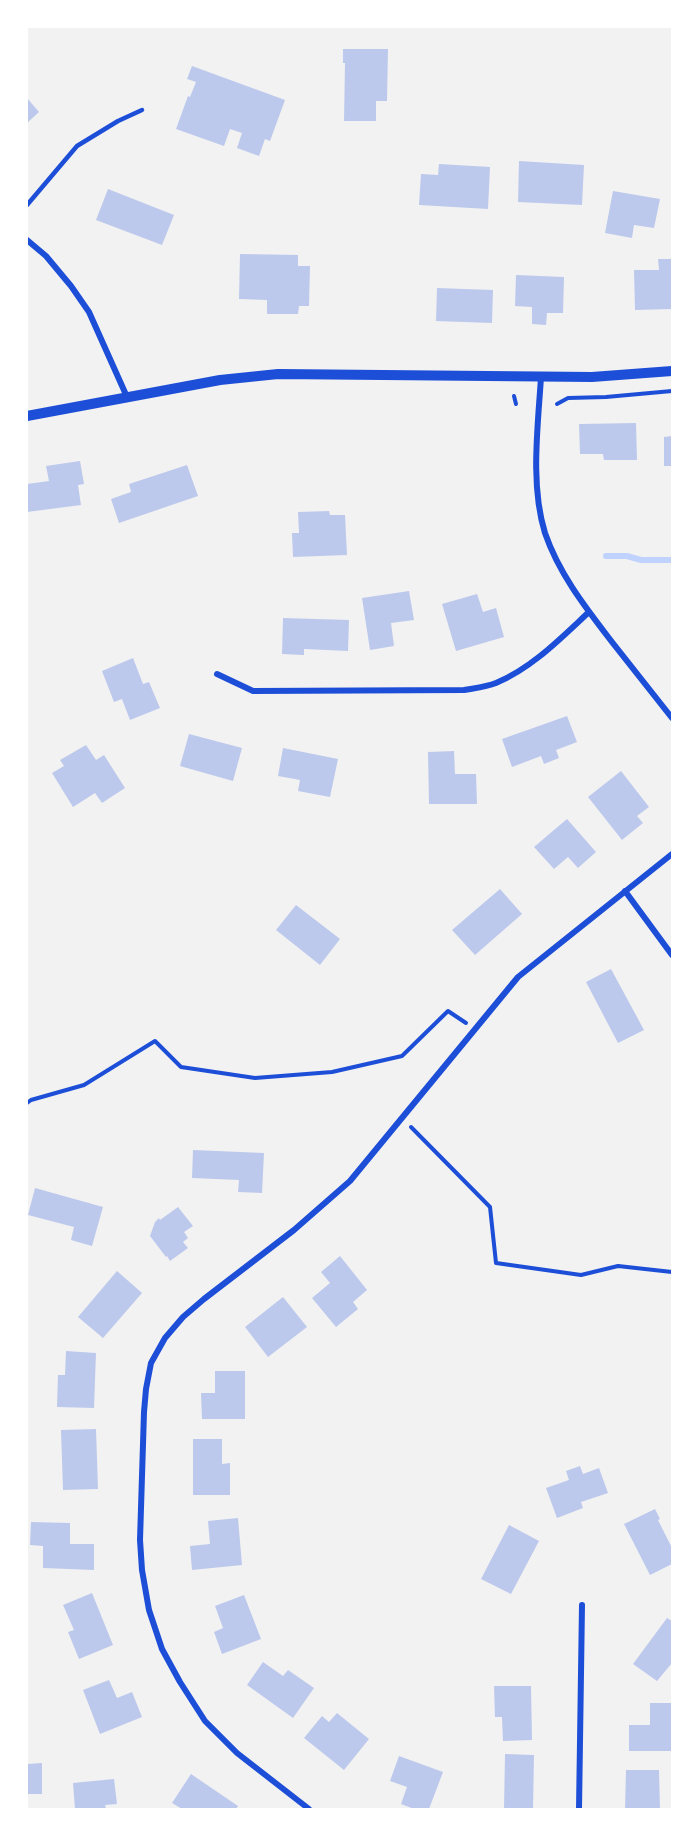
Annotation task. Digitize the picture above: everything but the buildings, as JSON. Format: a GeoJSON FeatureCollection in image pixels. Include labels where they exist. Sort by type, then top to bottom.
{"type":"FeatureCollection","features":[{"type":"Feature","properties":{"kind":"street"},"geometry":{"type":"LineString","coordinates":[[27,240],[46,256],[89,312],[127,397]]}},
{"type":"Feature","properties":{"kind":"street"},"geometry":{"type":"LineString","coordinates":[[27,416],[220,380],[278,374],[612,377],[672,371]]}},
{"type":"Feature","properties":{"kind":"street"},"geometry":{"type":"LineString","coordinates":[[541,377],[536,463],[539,502],[545,532],[561,572],[589,612],[672,718]]}},
{"type":"Feature","properties":{"kind":"street"},"geometry":{"type":"LineString","coordinates":[[217,674],[253,691],[464,690],[495,683],[517,672],[547,650],[589,612]]}},
{"type":"Feature","properties":{"kind":"street"},"geometry":{"type":"LineString","coordinates":[[309,1809],[237,1753],[206,1721],[180,1682],[162,1649],[149,1610],[142,1570],[140,1540],[146,1389],[152,1363],[165,1338],[183,1317],[294,1230],[350,1181],[518,977],[672,854]]}},
{"type":"Feature","properties":{"kind":"street"},"geometry":{"type":"LineString","coordinates":[[625,891],[672,955]]}},
{"type":"Feature","properties":{"kind":"street"},"geometry":{"type":"LineString","coordinates":[[579,1809],[582,1605]]}},
{"type":"Feature","properties":{"kind":"lane"},"geometry":{"type":"LineString","coordinates":[[27,205],[77,146],[118,121],[142,110]]}},
{"type":"Feature","properties":{"kind":"path"},"geometry":{"type":"LineString","coordinates":[[557,404],[568,398],[606,397],[672,390]]}},
{"type":"Feature","properties":{"kind":"path"},"geometry":{"type":"LineString","coordinates":[[514,396],[516,404]]}},
{"type":"Feature","properties":{"kind":"path"},"geometry":{"type":"LineString","coordinates":[[27,1103],[84,1085],[155,1041],[181,1067],[255,1078],[332,1072],[402,1056],[448,1011],[474,1028]]}},
{"type":"Feature","properties":{"kind":"path"},"geometry":{"type":"LineString","coordinates":[[402,1118],[490,1207],[496,1263],[581,1275],[618,1266],[672,1272]]}},
{"type":"Feature","properties":{"kind":"waterway"},"geometry":{"type":"LineString","coordinates":[[606,556],[627,556],[641,560],[672,560]]}}]}
